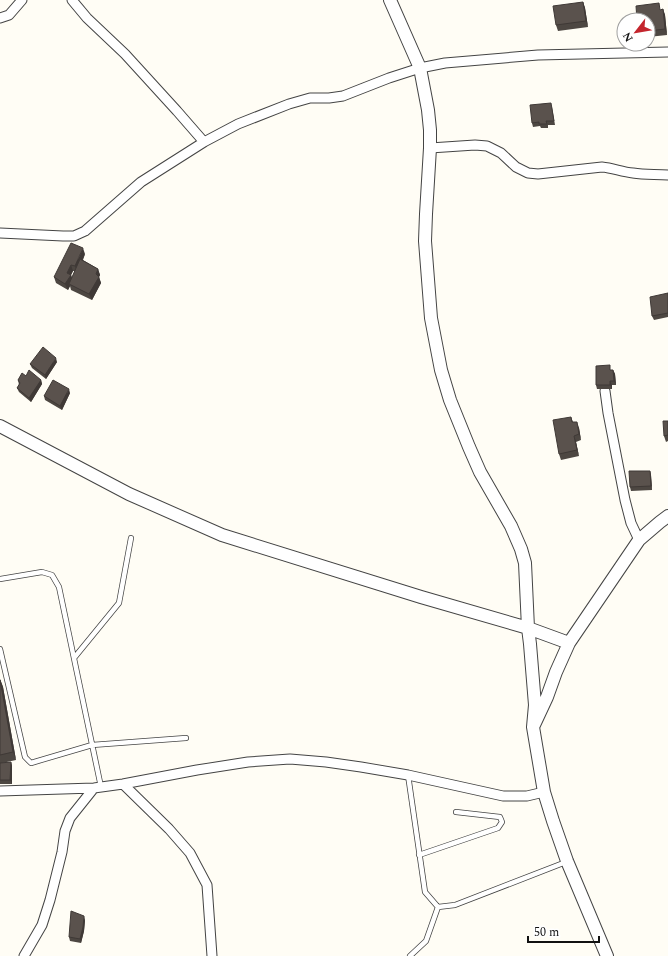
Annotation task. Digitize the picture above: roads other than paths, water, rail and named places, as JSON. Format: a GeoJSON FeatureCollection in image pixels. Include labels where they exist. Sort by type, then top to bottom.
{"type":"FeatureCollection","features":[{"type":"Feature","properties":{"kind":"street"},"geometry":{"type":"LineString","coordinates":[[0,18],[9,15],[16,4],[22,0]]}},
{"type":"Feature","properties":{"kind":"street"},"geometry":{"type":"LineString","coordinates":[[72,0],[87,18],[125,54],[204,142]]}},
{"type":"Feature","properties":{"kind":"street"},"geometry":{"type":"LineString","coordinates":[[390,0],[420,68],[428,110],[430,148],[425,241],[431,318],[440,362],[450,400],[469,447],[480,472],[511,526],[522,549],[525,563],[528,628],[535,705],[533,727],[544,792],[567,862],[607,956]]}},
{"type":"Feature","properties":{"kind":"street"},"geometry":{"type":"LineString","coordinates":[[0,233],[74,236],[85,231],[142,182],[204,142],[238,124],[289,104],[310,98],[343,96],[420,68],[445,63],[538,55],[668,52]]}},
{"type":"Feature","properties":{"kind":"street"},"geometry":{"type":"LineString","coordinates":[[430,148],[475,145],[487,146],[501,153],[516,167],[528,173],[538,174],[602,167],[625,172],[668,175]]}},
{"type":"Feature","properties":{"kind":"street"},"geometry":{"type":"LineString","coordinates":[[605,391],[625,500],[639,540]]}},
{"type":"Feature","properties":{"kind":"street"},"geometry":{"type":"LineString","coordinates":[[0,426],[129,494],[222,535],[528,628],[569,643]]}},
{"type":"Feature","properties":{"kind":"street"},"geometry":{"type":"LineString","coordinates":[[533,727],[569,643],[639,540],[668,516]]}},
{"type":"Feature","properties":{"kind":"street"},"geometry":{"type":"LineString","coordinates":[[0,791],[98,787],[248,762],[290,759],[361,766],[503,796],[527,796],[544,792]]}},
{"type":"Feature","properties":{"kind":"street"},"geometry":{"type":"LineString","coordinates":[[123,784],[169,829],[190,853],[207,885],[212,956]]}},
{"type":"Feature","properties":{"kind":"street"},"geometry":{"type":"LineString","coordinates":[[24,956],[42,925],[57,873],[65,831],[70,818],[98,787]]}},
{"type":"Feature","properties":{"kind":"lane"},"geometry":{"type":"LineString","coordinates":[[74,658],[119,603],[131,538]]}},
{"type":"Feature","properties":{"kind":"lane"},"geometry":{"type":"LineString","coordinates":[[0,579],[42,572],[52,575],[59,587],[92,745],[98,787]]}},
{"type":"Feature","properties":{"kind":"lane"},"geometry":{"type":"LineString","coordinates":[[0,649],[25,757],[31,763],[92,745],[186,738]]}},
{"type":"Feature","properties":{"kind":"lane"},"geometry":{"type":"LineString","coordinates":[[408,775],[425,892],[438,907]]}},
{"type":"Feature","properties":{"kind":"lane"},"geometry":{"type":"LineString","coordinates":[[419,855],[498,828],[502,822],[500,817],[456,812]]}},
{"type":"Feature","properties":{"kind":"lane"},"geometry":{"type":"LineString","coordinates":[[438,907],[455,905],[567,862]]}},
{"type":"Feature","properties":{"kind":"lane"},"geometry":{"type":"LineString","coordinates":[[410,956],[426,941],[438,907]]}}]}
